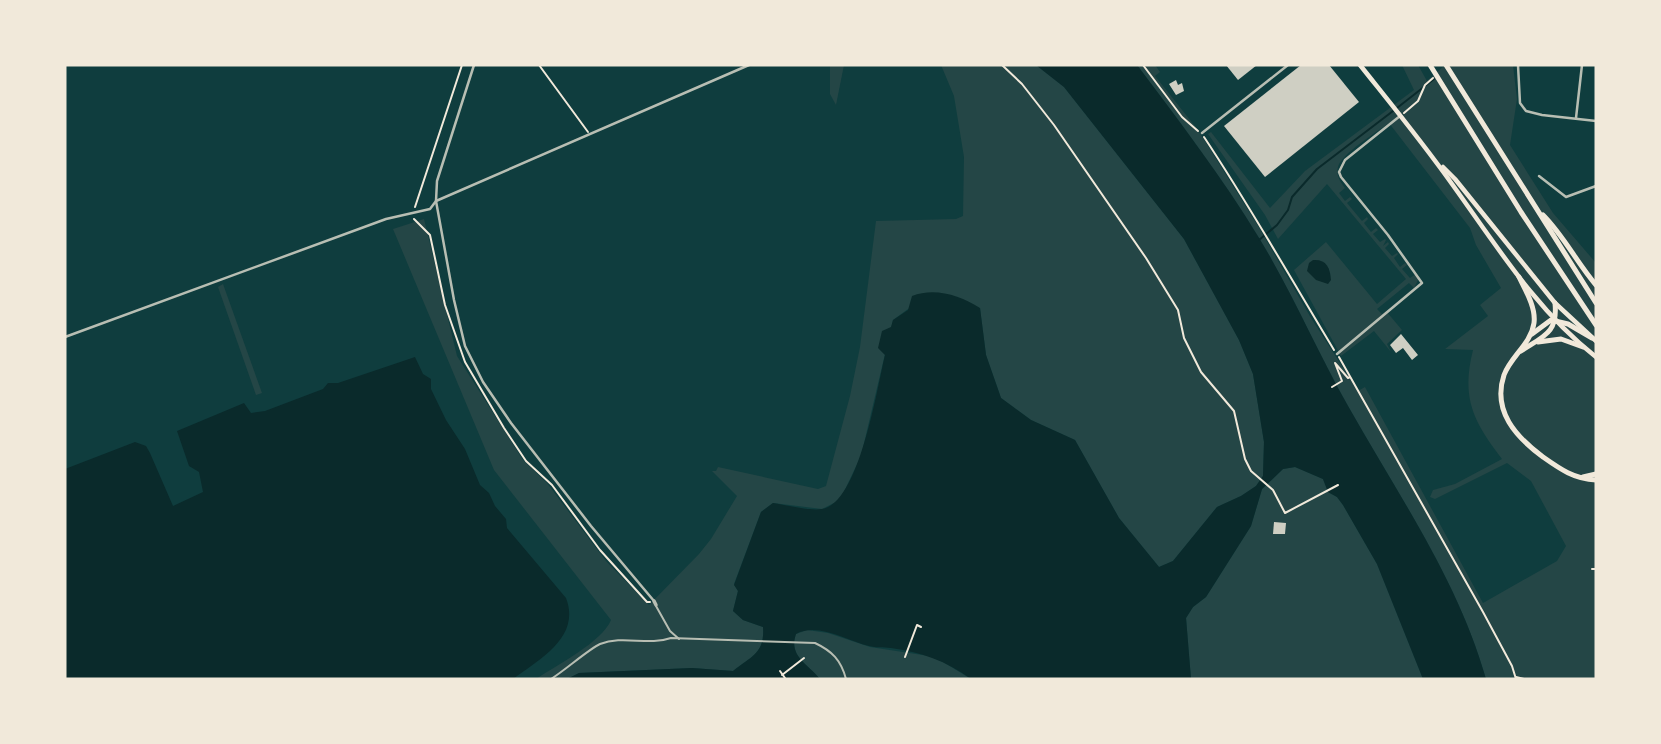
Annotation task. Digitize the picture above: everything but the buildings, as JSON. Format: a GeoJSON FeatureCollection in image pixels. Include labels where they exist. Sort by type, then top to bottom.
{"type":"FeatureCollection","features":[{"type":"Feature","properties":{"kind":"highway"},"geometry":{"type":"LineString","coordinates":[[1430,65],[1521,212],[1596,325]]}},
{"type":"Feature","properties":{"kind":"highway"},"geometry":{"type":"LineString","coordinates":[[1447,67],[1596,303]]}},
{"type":"Feature","properties":{"kind":"highway"},"geometry":{"type":"LineString","coordinates":[[1534,207],[1553,226],[1596,285]]}},
{"type":"Feature","properties":{"kind":"highway"},"geometry":{"type":"LineString","coordinates":[[1519,278],[1534,314],[1530,336]]}},
{"type":"Feature","properties":{"kind":"highway"},"geometry":{"type":"LineString","coordinates":[[1518,353],[1552,329],[1556,320],[1555,303]]}},
{"type":"Feature","properties":{"kind":"highway"},"geometry":{"type":"LineString","coordinates":[[1594,340],[1568,324],[1548,320],[1530,336],[1509,363],[1501,390],[1503,410],[1509,425],[1529,446],[1563,472],[1596,480]]}},
{"type":"Feature","properties":{"kind":"highway"},"geometry":{"type":"LineString","coordinates":[[1535,342],[1561,339],[1583,347]]}},
{"type":"Feature","properties":{"kind":"highway"},"geometry":{"type":"LineString","coordinates":[[1580,478],[1596,474]]}},
{"type":"Feature","properties":{"kind":"main road"},"geometry":{"type":"LineString","coordinates":[[1360,65],[1433,157],[1519,278],[1556,320],[1596,357]]}},
{"type":"Feature","properties":{"kind":"main road"},"geometry":{"type":"LineString","coordinates":[[1433,157],[1455,179],[1555,303],[1594,340]]}},
{"type":"Feature","properties":{"kind":"street"},"geometry":{"type":"LineString","coordinates":[[474,65],[437,181],[436,201],[465,346],[483,383],[511,423],[655,603]]}},
{"type":"Feature","properties":{"kind":"street"},"geometry":{"type":"LineString","coordinates":[[65,337],[386,219],[430,209],[436,201],[749,65]]}},
{"type":"Feature","properties":{"kind":"street"},"geometry":{"type":"LineString","coordinates":[[1202,132],[1289,65]]}},
{"type":"Feature","properties":{"kind":"street"},"geometry":{"type":"LineString","coordinates":[[1518,65],[1520,103],[1525,111],[1596,121]]}},
{"type":"Feature","properties":{"kind":"street"},"geometry":{"type":"LineString","coordinates":[[1576,118],[1582,65]]}},
{"type":"Feature","properties":{"kind":"street"},"geometry":{"type":"LineString","coordinates":[[1337,354],[1422,283],[1339,172],[1345,160],[1400,116]]}},
{"type":"Feature","properties":{"kind":"street"},"geometry":{"type":"LineString","coordinates":[[1539,176],[1566,197],[1596,186]]}},
{"type":"Feature","properties":{"kind":"lane"},"geometry":{"type":"LineString","coordinates":[[655,603],[670,631],[680,639]]}},
{"type":"Feature","properties":{"kind":"lane"},"geometry":{"type":"LineString","coordinates":[[551,679],[600,644],[624,640],[680,639],[814,643],[834,654],[840,661],[846,679]]}},
{"type":"Feature","properties":{"kind":"path"},"geometry":{"type":"LineString","coordinates":[[462,65],[413,213],[414,219],[430,235],[445,305],[465,362],[526,461],[552,485],[600,550],[647,602],[655,603]]}},
{"type":"Feature","properties":{"kind":"path"},"geometry":{"type":"LineString","coordinates":[[539,65],[589,134]]}},
{"type":"Feature","properties":{"kind":"path"},"geometry":{"type":"LineString","coordinates":[[1002,65],[1022,84],[1054,125],[1146,258],[1178,310],[1184,338],[1201,372],[1234,411],[1245,459],[1251,471],[1277,495],[1285,513],[1338,485]]}},
{"type":"Feature","properties":{"kind":"path"},"geometry":{"type":"LineString","coordinates":[[1143,65],[1188,123],[1202,132],[1260,225],[1295,288],[1337,354],[1488,620],[1516,678],[1524,679]]}},
{"type":"Feature","properties":{"kind":"path"},"geometry":{"type":"LineString","coordinates":[[1400,116],[1418,101],[1423,91]]}},
{"type":"Feature","properties":{"kind":"path"},"geometry":{"type":"LineString","coordinates":[[1332,387],[1342,382],[1335,363],[1350,377]]}},
{"type":"Feature","properties":{"kind":"path"},"geometry":{"type":"LineString","coordinates":[[905,657],[917,625]]}},
{"type":"Feature","properties":{"kind":"path"},"geometry":{"type":"LineString","coordinates":[[782,675],[804,658]]}},
{"type":"Feature","properties":{"kind":"path"},"geometry":{"type":"LineString","coordinates":[[780,671],[785,678]]}},
{"type":"Feature","properties":{"kind":"shaded area"},"geometry":{"type":"Polygon","coordinates":[[[830,65],[844,65],[836,105],[830,94],[830,65]]]}},
{"type":"Feature","properties":{"kind":"shaded area"},"geometry":{"type":"Polygon","coordinates":[[[941,65],[1036,65],[1064,87],[1184,239],[1239,340],[1253,374],[1264,442],[1263,476],[1256,486],[1217,507],[1173,561],[1159,567],[1119,518],[1075,440],[1031,420],[1001,398],[986,355],[980,308],[908,309],[893,320],[861,456],[840,500],[822,509],[773,503],[761,512],[734,584],[738,591],[733,611],[743,620],[763,627],[762,643],[756,653],[733,671],[692,668],[579,673],[567,679],[536,679],[589,645],[611,620],[494,470],[393,229],[424,219],[457,356],[523,460],[547,483],[606,561],[649,605],[699,554],[737,496],[712,471],[716,471],[718,467],[818,489],[826,486],[860,347],[876,221],[956,219],[963,216],[964,157],[954,96],[941,65]]]}},
{"type":"Feature","properties":{"kind":"shaded area"},"geometry":{"type":"Polygon","coordinates":[[[1036,65],[1137,65],[1184,128],[1271,258],[1348,406],[1443,573],[1460,607],[1486,679],[1423,679],[1377,564],[1343,505],[1337,497],[1328,492],[1323,479],[1295,467],[1283,469],[1262,489],[1251,526],[1206,597],[1193,607],[1186,618],[1191,679],[971,679],[943,662],[923,655],[872,647],[814,630],[796,634],[794,642],[800,659],[820,679],[567,679],[579,673],[692,668],[733,671],[756,653],[762,643],[763,627],[743,620],[733,611],[738,591],[734,585],[761,512],[773,503],[804,509],[822,509],[835,502],[846,487],[856,467],[877,392],[885,355],[878,348],[882,331],[891,327],[893,320],[908,310],[912,296],[920,293],[947,294],[980,308],[986,355],[1001,398],[1031,420],[1075,440],[1119,518],[1159,567],[1173,561],[1217,507],[1256,486],[1263,476],[1264,442],[1253,374],[1239,340],[1184,239],[1064,87],[1036,65]]]}},
{"type":"Feature","properties":{"kind":"shaded area"},"geometry":{"type":"Polygon","coordinates":[[[1137,65],[1155,65],[1160,72],[1155,76],[1198,130],[1358,391],[1365,387],[1483,603],[1557,561],[1566,546],[1531,481],[1507,463],[1435,499],[1430,497],[1433,490],[1455,484],[1502,459],[1484,433],[1472,408],[1468,382],[1473,350],[1445,349],[1488,316],[1480,305],[1501,288],[1476,245],[1470,228],[1389,123],[1346,156],[1338,167],[1338,176],[1345,188],[1339,193],[1345,201],[1350,197],[1352,199],[1347,203],[1362,221],[1367,217],[1364,223],[1371,232],[1376,228],[1378,230],[1373,234],[1380,242],[1386,240],[1383,246],[1388,242],[1385,248],[1392,256],[1398,254],[1394,258],[1400,267],[1405,263],[1407,265],[1402,269],[1410,278],[1416,274],[1419,278],[1414,288],[1409,283],[1377,309],[1382,314],[1386,311],[1402,330],[1387,344],[1391,352],[1374,331],[1341,356],[1294,270],[1326,242],[1377,304],[1406,279],[1327,184],[1278,239],[1265,215],[1208,134],[1211,132],[1270,208],[1305,171],[1414,90],[1402,65],[1418,65],[1427,81],[1445,65],[1513,65],[1517,99],[1510,145],[1553,213],[1596,263],[1596,679],[1486,679],[1460,607],[1443,573],[1348,406],[1271,258],[1215,171],[1137,65]]]}},
{"type":"Feature","properties":{"kind":"shaded area"},"geometry":{"type":"Polygon","coordinates":[[[1313,260],[1321,261],[1330,271],[1331,280],[1328,284],[1316,280],[1307,271],[1313,260]]]}},
{"type":"Feature","properties":{"kind":"shaded area"},"geometry":{"type":"Polygon","coordinates":[[[223,284],[262,393],[256,395],[218,287],[223,284]]]}},
{"type":"Feature","properties":{"kind":"shaded area"},"geometry":{"type":"Polygon","coordinates":[[[415,357],[423,374],[431,379],[431,389],[446,420],[465,449],[480,485],[489,493],[506,519],[507,528],[566,598],[568,624],[563,635],[546,655],[513,679],[65,679],[65,469],[135,442],[146,446],[173,506],[203,492],[199,472],[189,466],[177,431],[244,403],[251,413],[265,411],[323,389],[328,383],[338,383],[415,357]]]}},
{"type":"Feature","properties":{"kind":"shaded area"},"geometry":{"type":"Polygon","coordinates":[[[1295,467],[1323,479],[1328,492],[1337,497],[1343,505],[1377,564],[1423,679],[1191,679],[1186,618],[1193,607],[1206,597],[1251,526],[1262,489],[1283,469],[1295,467]]]}},
{"type":"Feature","properties":{"kind":"shaded area"},"geometry":{"type":"Polygon","coordinates":[[[807,630],[828,633],[870,647],[929,656],[971,679],[820,679],[800,659],[795,648],[796,634],[807,630]]]}},
{"type":"Feature","properties":{"kind":"waterway"},"geometry":{"type":"LineString","coordinates":[[1397,108],[1434,79]]}},
{"type":"Feature","properties":{"kind":"waterway"},"geometry":{"type":"LineString","coordinates":[[1259,240],[1277,225],[1288,210],[1292,197],[1317,169],[1393,111]]}}]}
